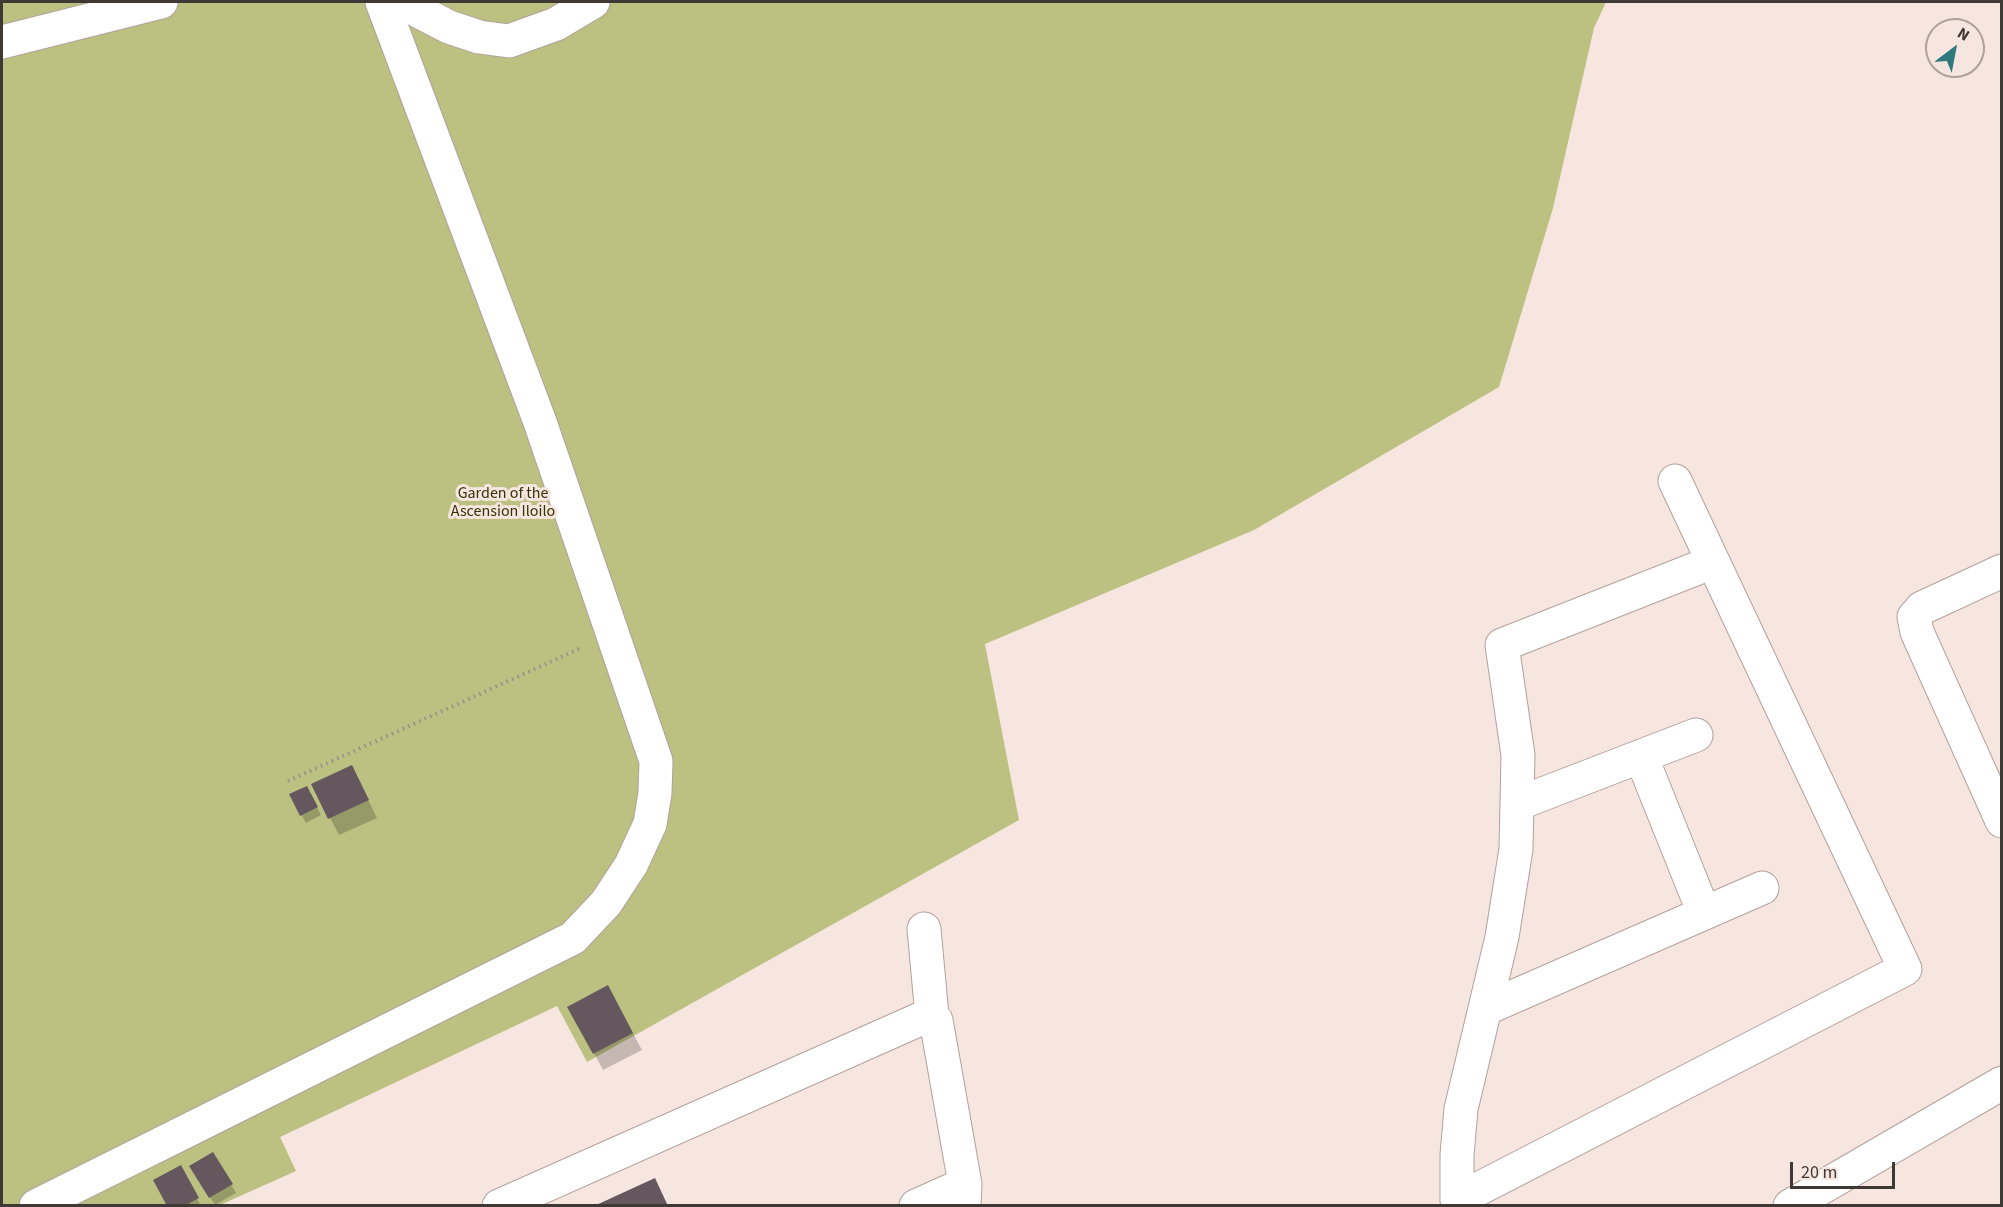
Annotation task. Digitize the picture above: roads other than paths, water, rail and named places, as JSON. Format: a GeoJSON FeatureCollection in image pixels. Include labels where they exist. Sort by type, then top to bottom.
{"type":"FeatureCollection","features":[{"type":"Feature","properties":{"kind":"street"},"geometry":{"type":"LineString","coordinates":[[2,42],[161,2]]}},
{"type":"Feature","properties":{"kind":"street"},"geometry":{"type":"LineString","coordinates":[[36,1206],[573,938],[606,903],[631,866],[650,824],[655,793],[656,761],[540,422],[382,2]]}},
{"type":"Feature","properties":{"kind":"street"},"geometry":{"type":"LineString","coordinates":[[407,2],[418,11],[449,27],[479,37],[509,41],[556,24],[593,2]]}},
{"type":"Feature","properties":{"kind":"street"},"geometry":{"type":"LineString","coordinates":[[1675,481],[1905,969],[1459,1203],[1457,1155],[1461,1109],[1502,937],[1516,849],[1518,755],[1502,645],[1713,562]]}},
{"type":"Feature","properties":{"kind":"street"},"geometry":{"type":"LineString","coordinates":[[2001,571],[1922,608],[1914,617],[1917,632],[2001,821]]}},
{"type":"Feature","properties":{"kind":"street"},"geometry":{"type":"LineString","coordinates":[[1517,804],[1696,735]]}},
{"type":"Feature","properties":{"kind":"street"},"geometry":{"type":"LineString","coordinates":[[1641,756],[1704,913]]}},
{"type":"Feature","properties":{"kind":"street"},"geometry":{"type":"LineString","coordinates":[[1485,1009],[1762,888]]}},
{"type":"Feature","properties":{"kind":"street"},"geometry":{"type":"LineString","coordinates":[[916,1206],[964,1195],[936,1020],[932,1016],[924,928]]}},
{"type":"Feature","properties":{"kind":"street"},"geometry":{"type":"LineString","coordinates":[[499,1206],[927,1016],[932,1016]]}},
{"type":"Feature","properties":{"kind":"street"},"geometry":{"type":"LineString","coordinates":[[1790,1206],[2001,1083]]}},
{"type":"Feature","properties":{"kind":"park label","name":"Garden of the Ascension Iloilo"},"geometry":{"type":"Point","coordinates":[503,503]}}]}
